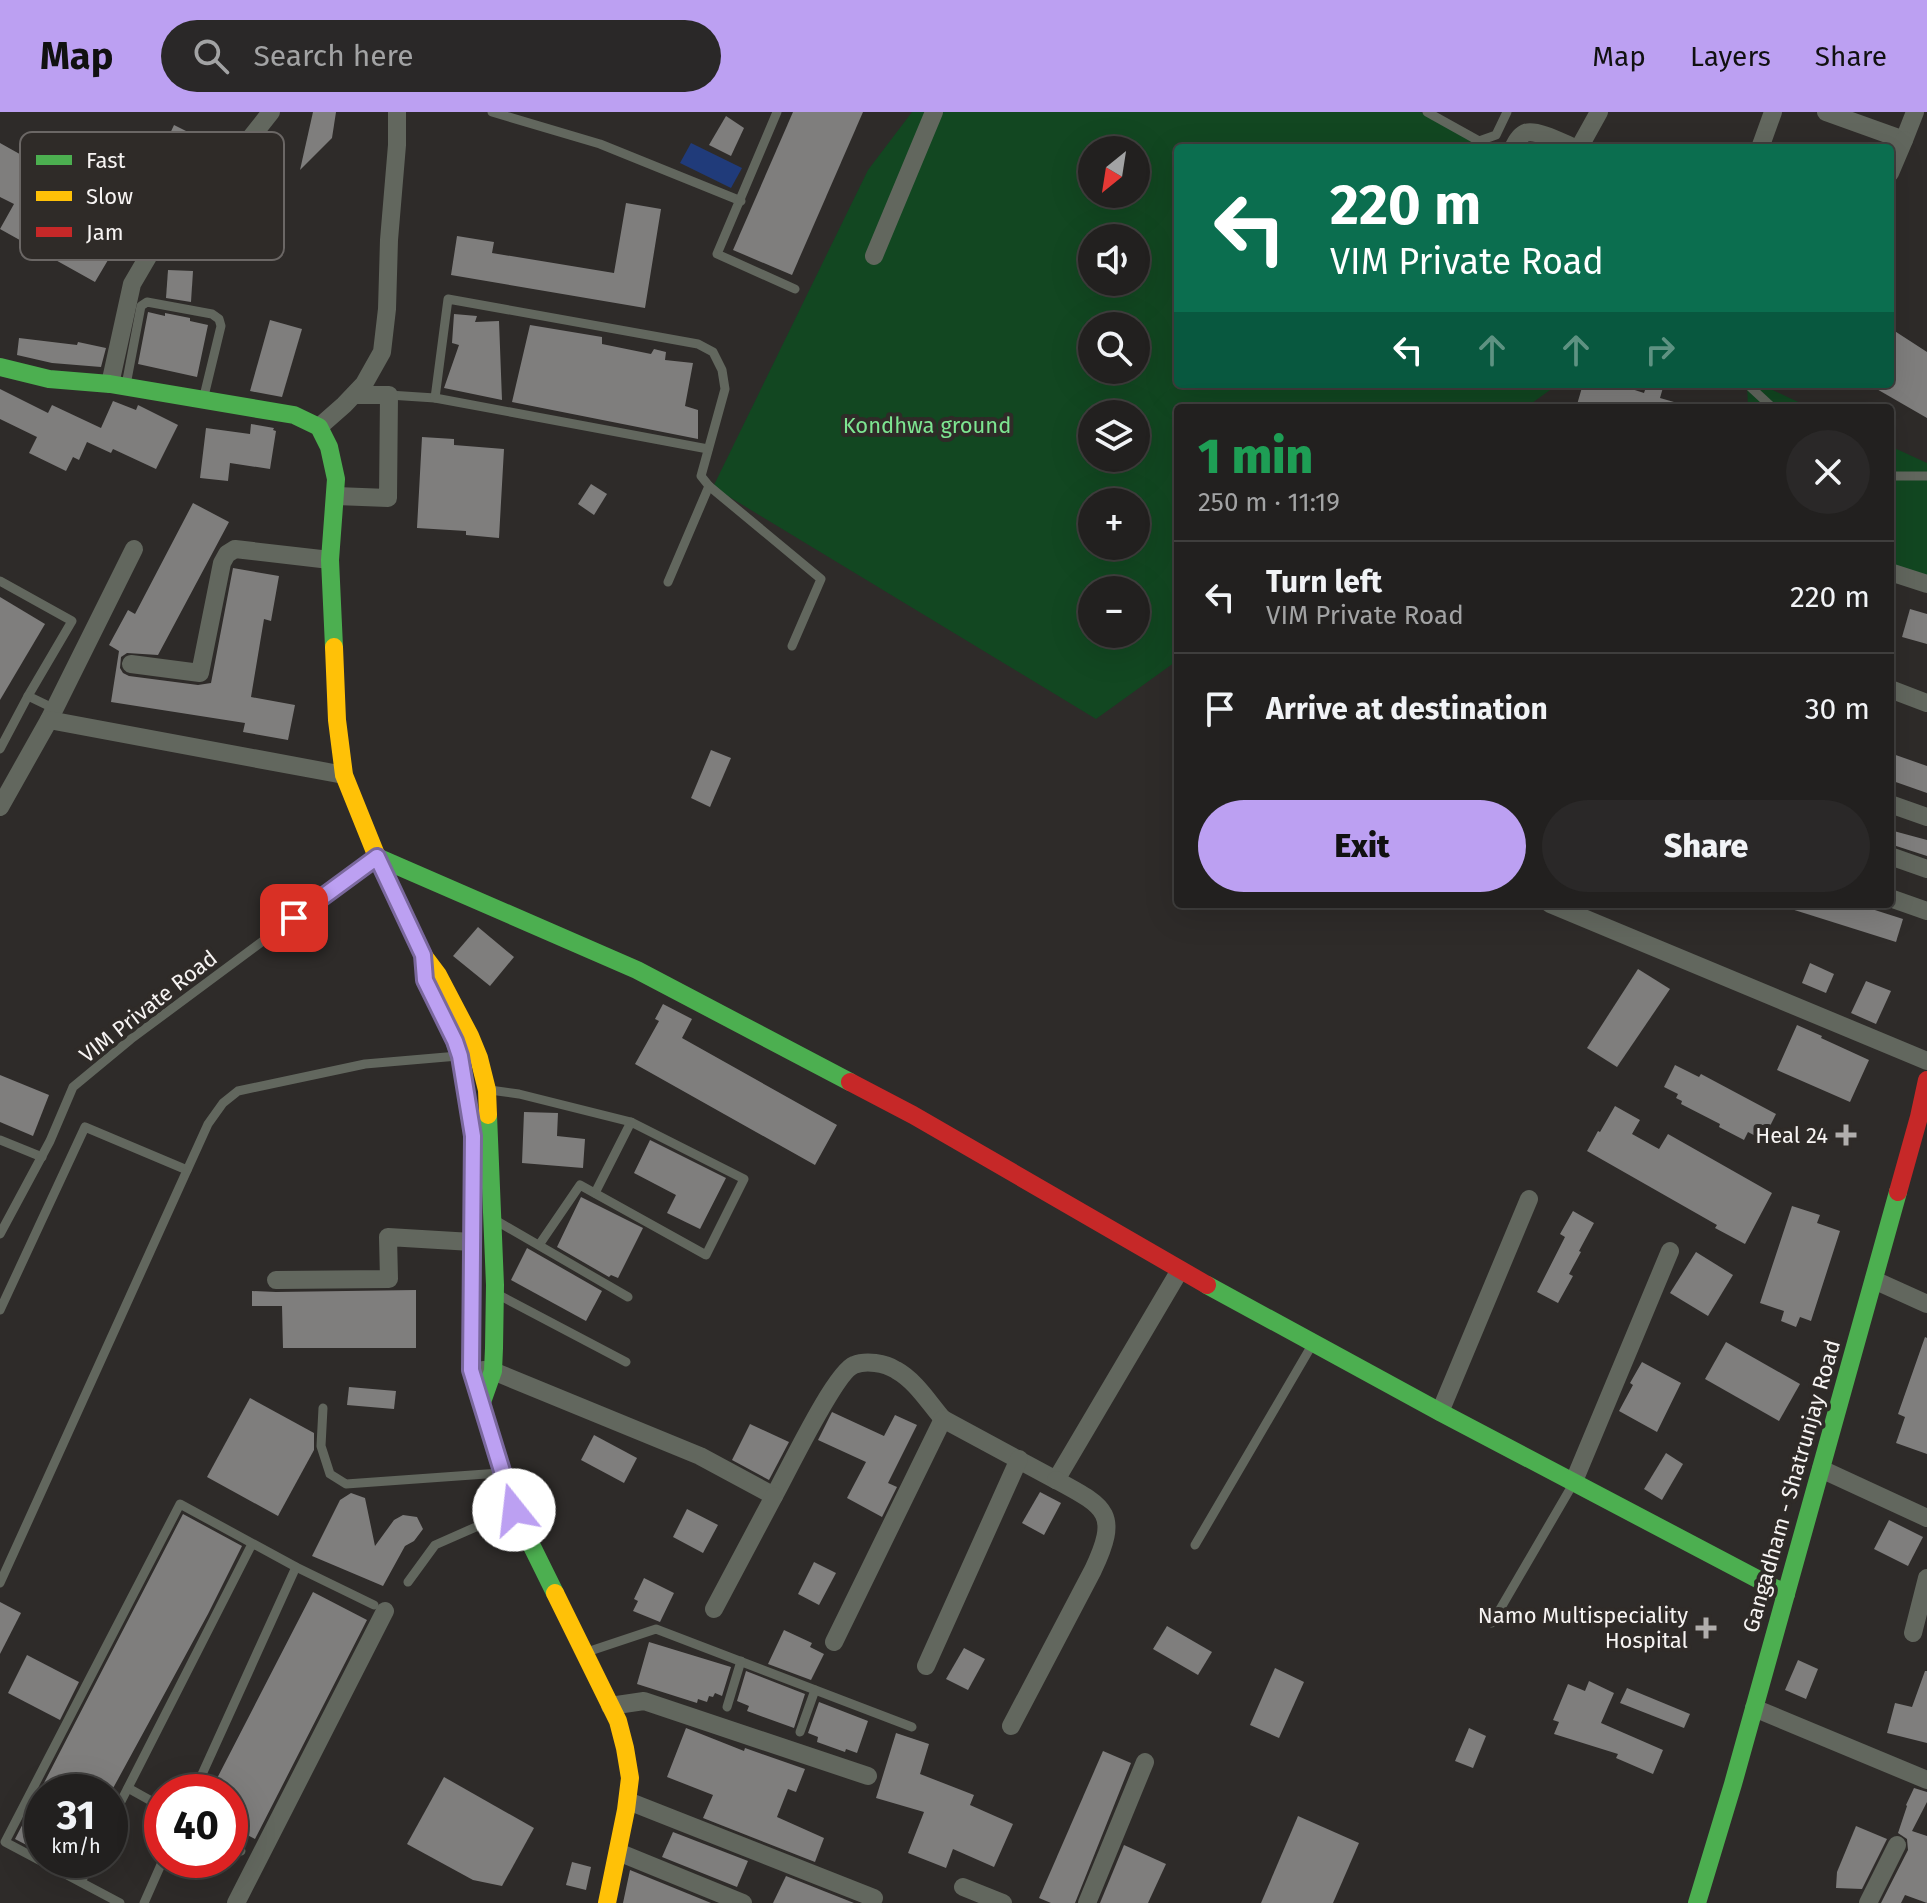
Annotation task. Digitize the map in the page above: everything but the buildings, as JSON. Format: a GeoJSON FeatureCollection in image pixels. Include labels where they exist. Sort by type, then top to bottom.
{"type":"FeatureCollection","features":[{"type":"Feature","properties":{"kind":"street"},"geometry":{"type":"LineString","coordinates":[[255,132],[271,112]]}},
{"type":"Feature","properties":{"kind":"street"},"geometry":{"type":"LineString","coordinates":[[319,427],[364,384],[382,352],[397,112]]}},
{"type":"Feature","properties":{"kind":"street"},"geometry":{"type":"LineString","coordinates":[[874,256],[934,112]]}},
{"type":"Feature","properties":{"kind":"street"},"geometry":{"type":"LineString","coordinates":[[1579,144],[1599,112]]}},
{"type":"Feature","properties":{"kind":"street"},"geometry":{"type":"LineString","coordinates":[[1761,144],[1773,112]]}},
{"type":"Feature","properties":{"kind":"street"},"geometry":{"type":"LineString","coordinates":[[1826,112],[1904,140]]}},
{"type":"Feature","properties":{"kind":"street"},"geometry":{"type":"LineString","coordinates":[[1894,164],[1915,112]]}},
{"type":"Feature","properties":{"kind":"street"},"geometry":{"type":"LineString","coordinates":[[1515,144],[1525,133],[1533,132],[1566,144]]}},
{"type":"Feature","properties":{"kind":"street"},"geometry":{"type":"LineString","coordinates":[[117,385],[132,284],[146,260]]}},
{"type":"Feature","properties":{"kind":"street"},"geometry":{"type":"LineString","coordinates":[[0,367],[49,379],[117,385],[294,415],[319,427],[329,447],[336,479],[330,560],[337,720],[344,775],[377,857],[423,955],[438,975],[470,1036],[473,1136],[471,1370],[514,1510],[618,1721],[625,1748],[630,1778],[628,1801],[607,1903]]}},
{"type":"Feature","properties":{"kind":"street"},"geometry":{"type":"LineString","coordinates":[[336,496],[388,498],[389,395],[354,395]]}},
{"type":"Feature","properties":{"kind":"street"},"geometry":{"type":"LineString","coordinates":[[0,807],[52,714],[134,549]]}},
{"type":"Feature","properties":{"kind":"street"},"geometry":{"type":"LineString","coordinates":[[131,664],[200,673],[222,563],[227,554],[235,549],[330,560]]}},
{"type":"Feature","properties":{"kind":"street"},"geometry":{"type":"LineString","coordinates":[[1894,573],[1927,584]]}},
{"type":"Feature","properties":{"kind":"street"},"geometry":{"type":"LineString","coordinates":[[1894,691],[1927,703]]}},
{"type":"Feature","properties":{"kind":"street"},"geometry":{"type":"LineString","coordinates":[[52,714],[344,775]]}},
{"type":"Feature","properties":{"kind":"street"},"geometry":{"type":"LineString","coordinates":[[1894,805],[1927,817]]}},
{"type":"Feature","properties":{"kind":"street"},"geometry":{"type":"LineString","coordinates":[[377,857],[637,970],[913,1115],[1180,1270],[1440,1412],[1786,1594]]}},
{"type":"Feature","properties":{"kind":"street"},"geometry":{"type":"LineString","coordinates":[[1894,857],[1927,869]]}},
{"type":"Feature","properties":{"kind":"street"},"geometry":{"type":"LineString","coordinates":[[1894,899],[1927,911]]}},
{"type":"Feature","properties":{"kind":"street"},"geometry":{"type":"LineString","coordinates":[[1560,908],[1927,1061]]}},
{"type":"Feature","properties":{"kind":"street"},"geometry":{"type":"LineString","coordinates":[[470,1057],[487,1090],[492,1218],[493,1371],[482,1402]]}},
{"type":"Feature","properties":{"kind":"street","name":"Gangadham - Shatrunjay Road"},"geometry":{"type":"LineString","coordinates":[[1697,1903],[1923,1118],[1927,1080]]}},
{"type":"Feature","properties":{"kind":"street"},"geometry":{"type":"LineString","coordinates":[[1440,1412],[1529,1199]]}},
{"type":"Feature","properties":{"kind":"street"},"geometry":{"type":"LineString","coordinates":[[276,1280],[389,1279],[388,1237],[472,1242]]}},
{"type":"Feature","properties":{"kind":"street"},"geometry":{"type":"LineString","coordinates":[[1574,1481],[1670,1251]]}},
{"type":"Feature","properties":{"kind":"street"},"geometry":{"type":"LineString","coordinates":[[1056,1480],[1180,1270]]}},
{"type":"Feature","properties":{"kind":"street"},"geometry":{"type":"LineString","coordinates":[[1874,1280],[1927,1304]]}},
{"type":"Feature","properties":{"kind":"street"},"geometry":{"type":"LineString","coordinates":[[714,1609],[838,1380],[852,1365],[871,1362],[895,1369],[916,1385],[943,1419],[1091,1499],[1107,1519],[1103,1550],[1011,1726]]}},
{"type":"Feature","properties":{"kind":"street"},"geometry":{"type":"LineString","coordinates":[[471,1370],[493,1371],[700,1456],[774,1496]]}},
{"type":"Feature","properties":{"kind":"street"},"geometry":{"type":"LineString","coordinates":[[834,1642],[943,1419]]}},
{"type":"Feature","properties":{"kind":"street"},"geometry":{"type":"LineString","coordinates":[[926,1666],[1019,1459]]}},
{"type":"Feature","properties":{"kind":"street"},"geometry":{"type":"LineString","coordinates":[[1821,1469],[1927,1518]]}},
{"type":"Feature","properties":{"kind":"street"},"geometry":{"type":"LineString","coordinates":[[1913,1633],[1927,1578]]}},
{"type":"Feature","properties":{"kind":"street"},"geometry":{"type":"LineString","coordinates":[[236,1903],[379,1608]]}},
{"type":"Feature","properties":{"kind":"street"},"geometry":{"type":"LineString","coordinates":[[610,1706],[644,1701],[868,1776]]}},
{"type":"Feature","properties":{"kind":"street"},"geometry":{"type":"LineString","coordinates":[[1754,1708],[1927,1780]]}},
{"type":"Feature","properties":{"kind":"street"},"geometry":{"type":"LineString","coordinates":[[1087,1903],[1145,1762]]}},
{"type":"Feature","properties":{"kind":"street"},"geometry":{"type":"LineString","coordinates":[[628,1801],[874,1898]]}},
{"type":"Feature","properties":{"kind":"street"},"geometry":{"type":"LineString","coordinates":[[1868,1903],[1897,1845]]}},
{"type":"Feature","properties":{"kind":"street"},"geometry":{"type":"LineString","coordinates":[[618,1852],[743,1903]]}},
{"type":"Feature","properties":{"kind":"street"},"geometry":{"type":"LineString","coordinates":[[963,1887],[1003,1903]]}},
{"type":"Feature","properties":{"kind":"lane"},"geometry":{"type":"LineString","coordinates":[[492,112],[600,144],[741,201]]}},
{"type":"Feature","properties":{"kind":"lane"},"geometry":{"type":"LineString","coordinates":[[777,112],[717,254],[795,289]]}},
{"type":"Feature","properties":{"kind":"lane"},"geometry":{"type":"LineString","coordinates":[[1427,112],[1479,141],[1496,135],[1507,112]]}},
{"type":"Feature","properties":{"kind":"lane"},"geometry":{"type":"LineString","coordinates":[[435,398],[448,299],[698,344],[713,352],[722,370],[725,389],[701,476],[821,579],[792,646]]}},
{"type":"Feature","properties":{"kind":"lane"},"geometry":{"type":"LineString","coordinates":[[117,385],[141,306],[147,302],[212,314],[219,319],[221,326],[203,399]]}},
{"type":"Feature","properties":{"kind":"lane"},"geometry":{"type":"LineString","coordinates":[[1751,388],[1769,404]]}},
{"type":"Feature","properties":{"kind":"lane"},"geometry":{"type":"LineString","coordinates":[[389,395],[435,398],[708,449]]}},
{"type":"Feature","properties":{"kind":"lane"},"geometry":{"type":"LineString","coordinates":[[1894,476],[1927,476]]}},
{"type":"Feature","properties":{"kind":"lane"},"geometry":{"type":"LineString","coordinates":[[668,582],[709,486]]}},
{"type":"Feature","properties":{"kind":"lane"},"geometry":{"type":"LineString","coordinates":[[0,581],[72,621],[0,749]]}},
{"type":"Feature","properties":{"kind":"lane"},"geometry":{"type":"LineString","coordinates":[[28,696],[52,714]]}},
{"type":"Feature","properties":{"kind":"lane","name":"VIM Private Road"},"geometry":{"type":"LineString","coordinates":[[0,1234],[42,1157],[73,1087],[131,1039],[377,857]]}},
{"type":"Feature","properties":{"kind":"lane"},"geometry":{"type":"LineString","coordinates":[[0,1583],[208,1124],[223,1103],[238,1091],[365,1064],[470,1057]]}},
{"type":"Feature","properties":{"kind":"lane"},"geometry":{"type":"LineString","coordinates":[[487,1090],[519,1094],[631,1122],[744,1179],[706,1255],[580,1185],[539,1245]]}},
{"type":"Feature","properties":{"kind":"lane"},"geometry":{"type":"LineString","coordinates":[[595,1193],[631,1122]]}},
{"type":"Feature","properties":{"kind":"lane"},"geometry":{"type":"LineString","coordinates":[[0,1310],[85,1127],[187,1170]]}},
{"type":"Feature","properties":{"kind":"lane"},"geometry":{"type":"LineString","coordinates":[[0,1140],[42,1157]]}},
{"type":"Feature","properties":{"kind":"lane"},"geometry":{"type":"LineString","coordinates":[[492,1218],[628,1297]]}},
{"type":"Feature","properties":{"kind":"lane"},"geometry":{"type":"LineString","coordinates":[[494,1292],[626,1362]]}},
{"type":"Feature","properties":{"kind":"lane"},"geometry":{"type":"LineString","coordinates":[[1195,1545],[1313,1343]]}},
{"type":"Feature","properties":{"kind":"lane"},"geometry":{"type":"LineString","coordinates":[[323,1408],[321,1446],[330,1474],[346,1484],[503,1472]]}},
{"type":"Feature","properties":{"kind":"lane"},"geometry":{"type":"LineString","coordinates":[[1492,1623],[1574,1481]]}},
{"type":"Feature","properties":{"kind":"lane"},"geometry":{"type":"LineString","coordinates":[[120,1903],[5,1842],[180,1504],[379,1608]]}},
{"type":"Feature","properties":{"kind":"lane"},"geometry":{"type":"LineString","coordinates":[[408,1582],[435,1545],[514,1510]]}},
{"type":"Feature","properties":{"kind":"lane"},"geometry":{"type":"LineString","coordinates":[[144,1797],[128,1788],[252,1544]]}},
{"type":"Feature","properties":{"kind":"lane"},"geometry":{"type":"LineString","coordinates":[[202,1774],[296,1567]]}},
{"type":"Feature","properties":{"kind":"lane"},"geometry":{"type":"LineString","coordinates":[[584,1653],[656,1629],[912,1727]]}},
{"type":"Feature","properties":{"kind":"lane"},"geometry":{"type":"LineString","coordinates":[[727,1707],[741,1661]]}},
{"type":"Feature","properties":{"kind":"lane"},"geometry":{"type":"LineString","coordinates":[[800,1732],[815,1690]]}},
{"type":"Feature","properties":{"kind":"lane"},"geometry":{"type":"LineString","coordinates":[[81,1882],[83,1878]]}},
{"type":"Feature","properties":{"kind":"lane"},"geometry":{"type":"LineString","coordinates":[[144,1903],[155,1878]]}},
{"type":"Feature","properties":{"kind":"green space","name":"Kondhwa ground"},"geometry":{"type":"Polygon","coordinates":[[[912,112],[1420,112],[1496,144],[1174,144],[1174,388],[1553,388],[1531,404],[1174,404],[1174,663],[1096,719],[713,487],[868,170],[912,112]]]}},
{"type":"Feature","properties":{"kind":"green space"},"geometry":{"type":"Polygon","coordinates":[[[1747,388],[1768,388],[1802,404],[1748,404],[1747,388]]]}},
{"type":"Feature","properties":{"kind":"green space"},"geometry":{"type":"Polygon","coordinates":[[[1894,448],[1927,463],[1927,576],[1894,570],[1894,448]]]}},
{"type":"Feature","properties":{"kind":"water"},"geometry":{"type":"Polygon","coordinates":[[[691,143],[742,168],[731,188],[680,163],[691,143]]]}},
{"type":"Feature","properties":{"kind":"traffic: fast"},"geometry":{"type":"LineString","coordinates":[[0,367],[49,379],[110,384],[294,415],[319,427],[329,447],[336,479],[330,560],[334,647]]}},
{"type":"Feature","properties":{"kind":"traffic: fast"},"geometry":{"type":"LineString","coordinates":[[377,857],[637,970],[850,1082]]}},
{"type":"Feature","properties":{"kind":"traffic: fast"},"geometry":{"type":"LineString","coordinates":[[451,1032],[460,1056],[473,1136],[471,1370],[514,1510],[555,1593]]}},
{"type":"Feature","properties":{"kind":"traffic: fast"},"geometry":{"type":"LineString","coordinates":[[482,1402],[493,1371],[494,1348],[495,1285],[488,1115]]}},
{"type":"Feature","properties":{"kind":"traffic: fast"},"geometry":{"type":"LineString","coordinates":[[1697,1903],[1898,1192]]}},
{"type":"Feature","properties":{"kind":"traffic: fast"},"geometry":{"type":"LineString","coordinates":[[1207,1285],[1786,1594]]}},
{"type":"Feature","properties":{"kind":"traffic: slow"},"geometry":{"type":"LineString","coordinates":[[334,647],[337,720],[344,775],[377,857],[423,955],[438,975],[470,1036],[487,1090],[488,1115]]}},
{"type":"Feature","properties":{"kind":"traffic: slow"},"geometry":{"type":"LineString","coordinates":[[555,1593],[618,1721],[625,1748],[630,1778],[607,1903]]}},
{"type":"Feature","properties":{"kind":"traffic: jam"},"geometry":{"type":"LineString","coordinates":[[1898,1192],[1927,1080]]}},
{"type":"Feature","properties":{"kind":"traffic: jam"},"geometry":{"type":"LineString","coordinates":[[850,1082],[913,1115],[1207,1285]]}},
{"type":"Feature","properties":{"kind":"place","name":"Heal 24"},"geometry":{"type":"Point","coordinates":[1846,1135]}},
{"type":"Feature","properties":{"kind":"place","name":"Namo Multispeciality Hospital"},"geometry":{"type":"Point","coordinates":[1706,1628]}},
{"type":"Feature","properties":{"kind":"route"},"geometry":{"type":"LineString","coordinates":[[294,918],[377,857],[423,955],[425,980],[455,1041],[473,1136],[471,1370],[514,1510]]}}]}
